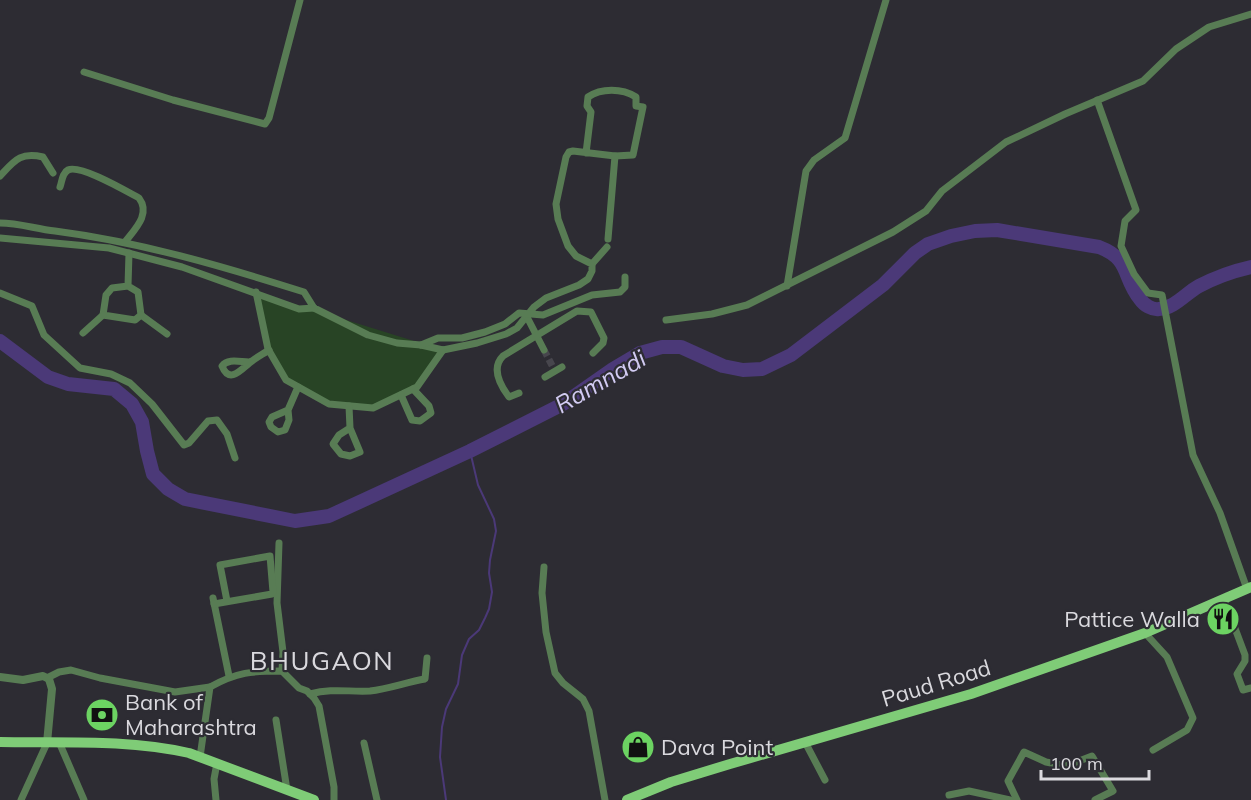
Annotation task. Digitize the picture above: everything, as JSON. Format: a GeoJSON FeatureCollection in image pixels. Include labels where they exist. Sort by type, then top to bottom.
{"type":"FeatureCollection","features":[{"type":"Feature","properties":{"kind":"main road","name":"Paud Road"},"geometry":{"type":"LineString","coordinates":[[627,800],[671,782],[971,694],[1145,633],[1249,588]]}},
{"type":"Feature","properties":{"kind":"main road"},"geometry":{"type":"LineString","coordinates":[[0,742],[59,742],[168,748],[200,757],[314,800]]}},
{"type":"Feature","properties":{"kind":"street"},"geometry":{"type":"LineString","coordinates":[[84,72],[173,100],[265,124],[269,118],[300,0]]}},
{"type":"Feature","properties":{"kind":"street"},"geometry":{"type":"LineString","coordinates":[[788,286],[806,171],[814,159],[844,138],[886,0]]}},
{"type":"Feature","properties":{"kind":"street"},"geometry":{"type":"LineString","coordinates":[[666,320],[727,311],[747,305],[893,232],[926,211],[942,191],[1006,142],[1143,81],[1176,49],[1209,27],[1251,14]]}},
{"type":"Feature","properties":{"kind":"street"},"geometry":{"type":"LineString","coordinates":[[586,153],[591,112],[587,106],[588,98],[594,93],[606,90],[628,92],[636,97],[636,106],[643,107],[636,150],[633,155],[615,156],[586,153],[573,151],[569,152],[566,157],[556,204],[558,219],[568,246],[576,256],[592,264]]}},
{"type":"Feature","properties":{"kind":"street"},"geometry":{"type":"LineString","coordinates":[[1097,100],[1136,210],[1125,221],[1121,246],[1134,274],[1148,292],[1162,295],[1193,455],[1220,513],[1249,588]]}},
{"type":"Feature","properties":{"kind":"street"},"geometry":{"type":"LineString","coordinates":[[0,176],[19,157],[26,154],[43,157],[53,173]]}},
{"type":"Feature","properties":{"kind":"street"},"geometry":{"type":"LineString","coordinates":[[608,239],[615,156]]}},
{"type":"Feature","properties":{"kind":"street"},"geometry":{"type":"LineString","coordinates":[[60,187],[64,173],[69,169],[76,169],[139,198],[143,204],[143,216],[125,242]]}},
{"type":"Feature","properties":{"kind":"street"},"geometry":{"type":"LineString","coordinates":[[0,223],[125,242],[191,257],[304,292],[314,308]]}},
{"type":"Feature","properties":{"kind":"street"},"geometry":{"type":"LineString","coordinates":[[0,238],[109,248],[129,253],[182,267],[299,309],[314,308],[368,335],[397,343],[442,350],[477,343],[517,328],[534,307],[546,298],[588,279],[592,271],[592,264],[607,248]]}},
{"type":"Feature","properties":{"kind":"street"},"geometry":{"type":"LineString","coordinates":[[128,286],[129,253]]}},
{"type":"Feature","properties":{"kind":"street"},"geometry":{"type":"LineString","coordinates":[[421,345],[438,338],[462,338],[485,332],[505,324],[519,313],[543,315],[592,295],[620,292],[625,287],[625,277]]}},
{"type":"Feature","properties":{"kind":"street"},"geometry":{"type":"LineString","coordinates":[[83,333],[103,315],[106,295],[112,288],[128,286],[138,292],[141,315],[167,334]]}},
{"type":"Feature","properties":{"kind":"street"},"geometry":{"type":"LineString","coordinates":[[0,292],[32,306],[44,335],[80,368],[111,374],[130,383],[152,404],[184,444],[189,443],[208,421],[217,420],[227,434],[235,458]]}},
{"type":"Feature","properties":{"kind":"street"},"geometry":{"type":"LineString","coordinates":[[256,292],[269,350],[286,380],[329,405],[373,408],[401,395],[417,387],[442,350]]}},
{"type":"Feature","properties":{"kind":"street"},"geometry":{"type":"LineString","coordinates":[[519,393],[509,397],[498,377],[499,360],[577,311],[591,312],[604,338],[603,343],[593,353]]}},
{"type":"Feature","properties":{"kind":"street"},"geometry":{"type":"LineString","coordinates":[[103,315],[135,320],[141,315]]}},
{"type":"Feature","properties":{"kind":"street"},"geometry":{"type":"LineString","coordinates":[[529,315],[544,350]]}},
{"type":"Feature","properties":{"kind":"street"},"geometry":{"type":"LineString","coordinates":[[249,362],[269,350]]}},
{"type":"Feature","properties":{"kind":"street"},"geometry":{"type":"LineString","coordinates":[[545,377],[562,367]]}},
{"type":"Feature","properties":{"kind":"street"},"geometry":{"type":"LineString","coordinates":[[288,410],[298,387]]}},
{"type":"Feature","properties":{"kind":"street"},"geometry":{"type":"LineString","coordinates":[[401,395],[412,420],[420,421],[431,413],[429,406],[413,389]]}},
{"type":"Feature","properties":{"kind":"street"},"geometry":{"type":"LineString","coordinates":[[349,406],[350,428]]}},
{"type":"Feature","properties":{"kind":"street"},"geometry":{"type":"LineString","coordinates":[[279,543],[277,603],[283,652],[282,671]]}},
{"type":"Feature","properties":{"kind":"street"},"geometry":{"type":"LineString","coordinates":[[227,601],[220,565],[270,556],[272,594],[227,601],[213,601],[229,676]]}},
{"type":"Feature","properties":{"kind":"street"},"geometry":{"type":"LineString","coordinates":[[544,567],[542,592],[546,632],[555,673],[563,683],[583,699],[589,711],[605,800]]}},
{"type":"Feature","properties":{"kind":"street"},"geometry":{"type":"LineString","coordinates":[[1224,598],[1245,656],[1245,661],[1237,674],[1243,690],[1251,688]]}},
{"type":"Feature","properties":{"kind":"street"},"geometry":{"type":"LineString","coordinates":[[1145,633],[1167,657],[1193,718],[1187,730],[1153,750]]}},
{"type":"Feature","properties":{"kind":"street"},"geometry":{"type":"LineString","coordinates":[[310,694],[327,689],[381,690],[396,684],[424,679],[427,658]]}},
{"type":"Feature","properties":{"kind":"street"},"geometry":{"type":"LineString","coordinates":[[47,678],[59,672],[71,670],[100,678],[175,692],[210,687],[229,676],[254,671],[282,671],[299,688],[310,694],[319,706],[334,787],[334,800]]}},
{"type":"Feature","properties":{"kind":"street"},"geometry":{"type":"LineString","coordinates":[[0,677],[23,680],[43,676],[49,679],[52,689],[47,743],[21,800]]}},
{"type":"Feature","properties":{"kind":"street"},"geometry":{"type":"LineString","coordinates":[[200,757],[210,687]]}},
{"type":"Feature","properties":{"kind":"street"},"geometry":{"type":"LineString","coordinates":[[276,720],[287,790]]}},
{"type":"Feature","properties":{"kind":"street"},"geometry":{"type":"LineString","coordinates":[[59,742],[84,800]]}},
{"type":"Feature","properties":{"kind":"street"},"geometry":{"type":"LineString","coordinates":[[805,742],[825,780]]}},
{"type":"Feature","properties":{"kind":"street"},"geometry":{"type":"LineString","coordinates":[[364,743],[376,800]]}},
{"type":"Feature","properties":{"kind":"street"},"geometry":{"type":"LineString","coordinates":[[1017,800],[1008,781],[1024,752],[1046,762],[1066,766],[1092,756],[1113,791],[1095,800]]}},
{"type":"Feature","properties":{"kind":"street"},"geometry":{"type":"LineString","coordinates":[[216,800],[214,778],[217,764]]}},
{"type":"Feature","properties":{"kind":"street"},"geometry":{"type":"LineString","coordinates":[[950,795],[969,791],[1010,800]]}},
{"type":"Feature","properties":{"kind":"green space"},"geometry":{"type":"Polygon","coordinates":[[[256,292],[443,350],[417,387],[373,408],[329,404],[286,380],[268,349],[256,292]]]}},
{"type":"Feature","properties":{"kind":"waterway","name":"Ramnadi"},"geometry":{"type":"LineString","coordinates":[[0,341],[48,377],[68,384],[114,389],[132,404],[142,422],[153,474],[168,489],[185,499],[295,521],[329,516],[470,451],[563,404],[640,353],[662,347],[681,347],[723,366],[743,370],[762,369],[791,355],[883,285],[915,253],[928,244],[951,236],[975,231],[997,230],[1099,247],[1116,257],[1125,269],[1134,291],[1148,307],[1156,309],[1170,306],[1194,289],[1212,280],[1251,267]]}},
{"type":"Feature","properties":{"kind":"waterway"},"geometry":{"type":"LineString","coordinates":[[446,800],[440,757],[442,727],[446,709],[458,684],[462,655],[469,639],[479,630],[485,618],[492,592],[489,573],[496,531],[494,519],[478,485],[470,451]]}},
{"type":"Feature","properties":{"kind":"tunnel"},"geometry":{"type":"LineString","coordinates":[[544,350],[555,371]]}},
{"type":"Feature","properties":{"kind":"place","name":"Pattice Walla"},"geometry":{"type":"Point","coordinates":[1223,619]}},
{"type":"Feature","properties":{"kind":"place","name":"Bank of Maharashtra"},"geometry":{"type":"Point","coordinates":[102,715]}},
{"type":"Feature","properties":{"kind":"place","name":"Dava Point"},"geometry":{"type":"Point","coordinates":[638,747]}},
{"type":"Feature","properties":{"kind":"district","name":"BHUGAON"},"geometry":{"type":"Point","coordinates":[322,660]}}]}
